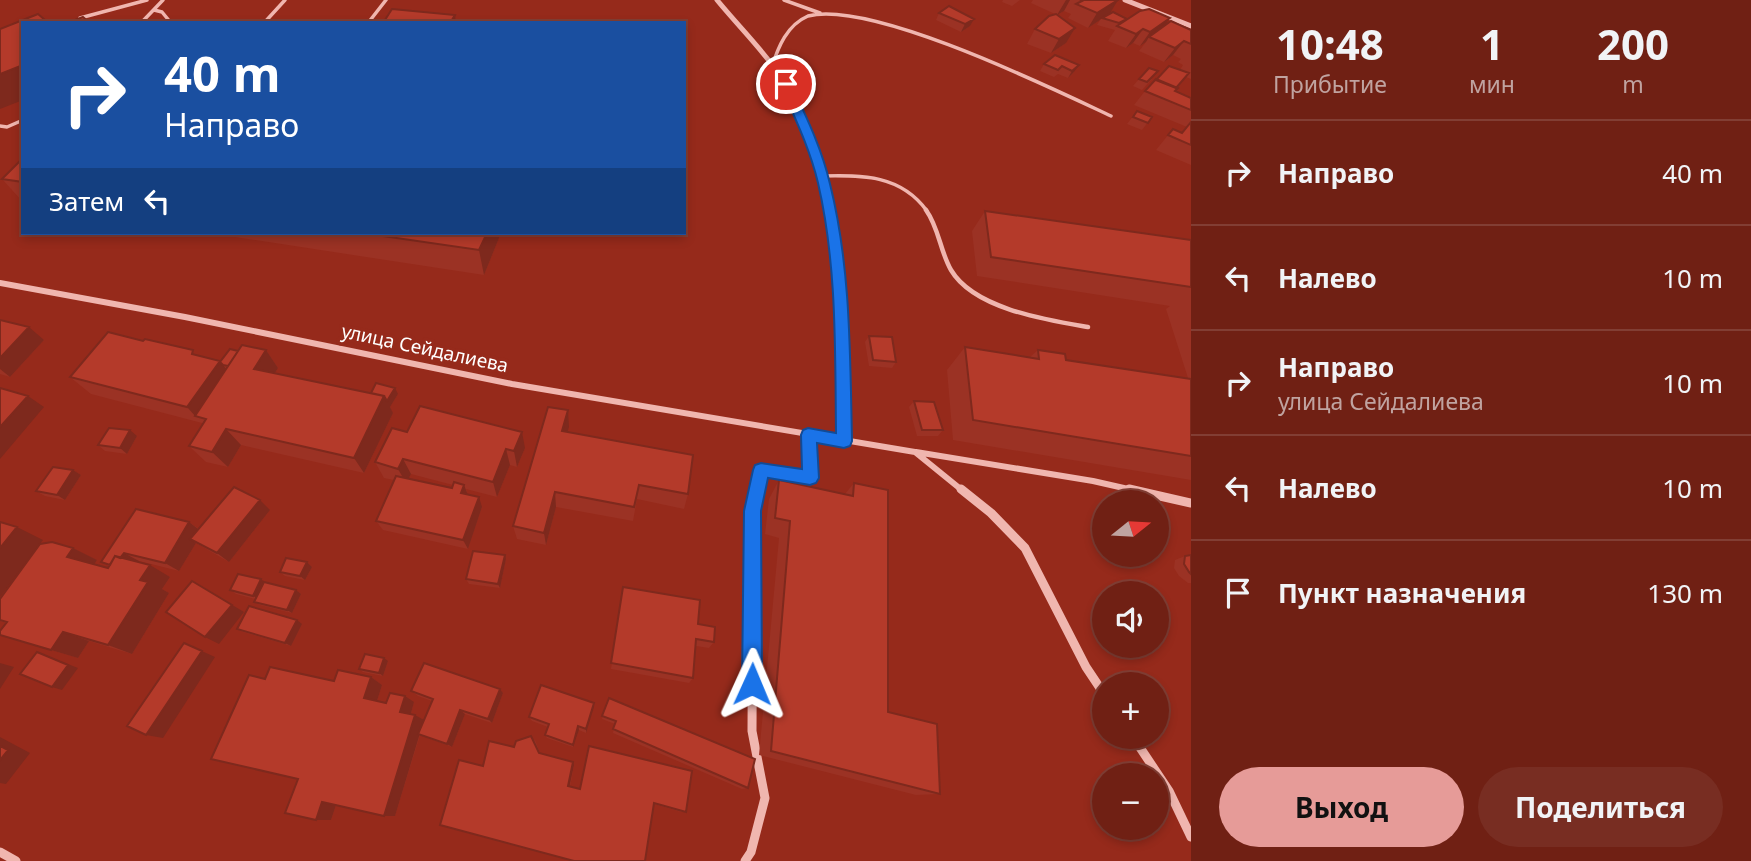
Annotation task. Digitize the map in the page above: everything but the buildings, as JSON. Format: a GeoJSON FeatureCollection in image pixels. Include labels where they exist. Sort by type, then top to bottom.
{"type":"FeatureCollection","features":[{"type":"Feature","properties":{"kind":"street"},"geometry":{"type":"LineString","coordinates":[[717,0],[786,84],[810,138],[822,176],[841,296],[844,441]]}},
{"type":"Feature","properties":{"kind":"street"},"geometry":{"type":"LineString","coordinates":[[1125,0],[1191,26]]}},
{"type":"Feature","properties":{"kind":"street","name":"улица Сейдалиева"},"geometry":{"type":"LineString","coordinates":[[0,282],[512,384],[1093,481],[1191,503]]}},
{"type":"Feature","properties":{"kind":"street"},"geometry":{"type":"LineString","coordinates":[[745,861],[751,852],[765,799],[752,731],[753,511],[761,470],[810,478],[808,435]]}},
{"type":"Feature","properties":{"kind":"street"},"geometry":{"type":"LineString","coordinates":[[915,452],[991,513],[1025,548],[1092,676]]}},
{"type":"Feature","properties":{"kind":"street"},"geometry":{"type":"LineString","coordinates":[[1141,749],[1170,791],[1191,837]]}},
{"type":"Feature","properties":{"kind":"street"},"geometry":{"type":"LineString","coordinates":[[0,852],[16,861]]}},
{"type":"Feature","properties":{"kind":"lane"},"geometry":{"type":"LineString","coordinates":[[80,18],[147,0]]}},
{"type":"Feature","properties":{"kind":"lane"},"geometry":{"type":"LineString","coordinates":[[143,21],[163,0]]}},
{"type":"Feature","properties":{"kind":"lane"},"geometry":{"type":"LineString","coordinates":[[266,21],[285,0]]}},
{"type":"Feature","properties":{"kind":"lane"},"geometry":{"type":"LineString","coordinates":[[370,21],[386,0]]}},
{"type":"Feature","properties":{"kind":"lane"},"geometry":{"type":"LineString","coordinates":[[784,0],[822,14]]}},
{"type":"Feature","properties":{"kind":"lane"},"geometry":{"type":"LineString","coordinates":[[154,10],[162,12],[169,21]]}},
{"type":"Feature","properties":{"kind":"lane"},"geometry":{"type":"LineString","coordinates":[[772,68],[785,33],[799,21],[822,14],[852,12],[947,42],[1111,116]]}},
{"type":"Feature","properties":{"kind":"lane"},"geometry":{"type":"LineString","coordinates":[[0,126],[7,127],[21,121]]}},
{"type":"Feature","properties":{"kind":"lane"},"geometry":{"type":"LineString","coordinates":[[822,176],[878,178],[907,187],[923,205],[941,239],[945,262],[962,283],[993,301],[1039,318],[1088,327]]}},
{"type":"Feature","properties":{"kind":"route"},"geometry":{"type":"LineString","coordinates":[[752,684],[753,511],[761,470],[810,478],[808,435],[844,441],[841,296],[824,184],[810,138],[786,84]]}}]}
